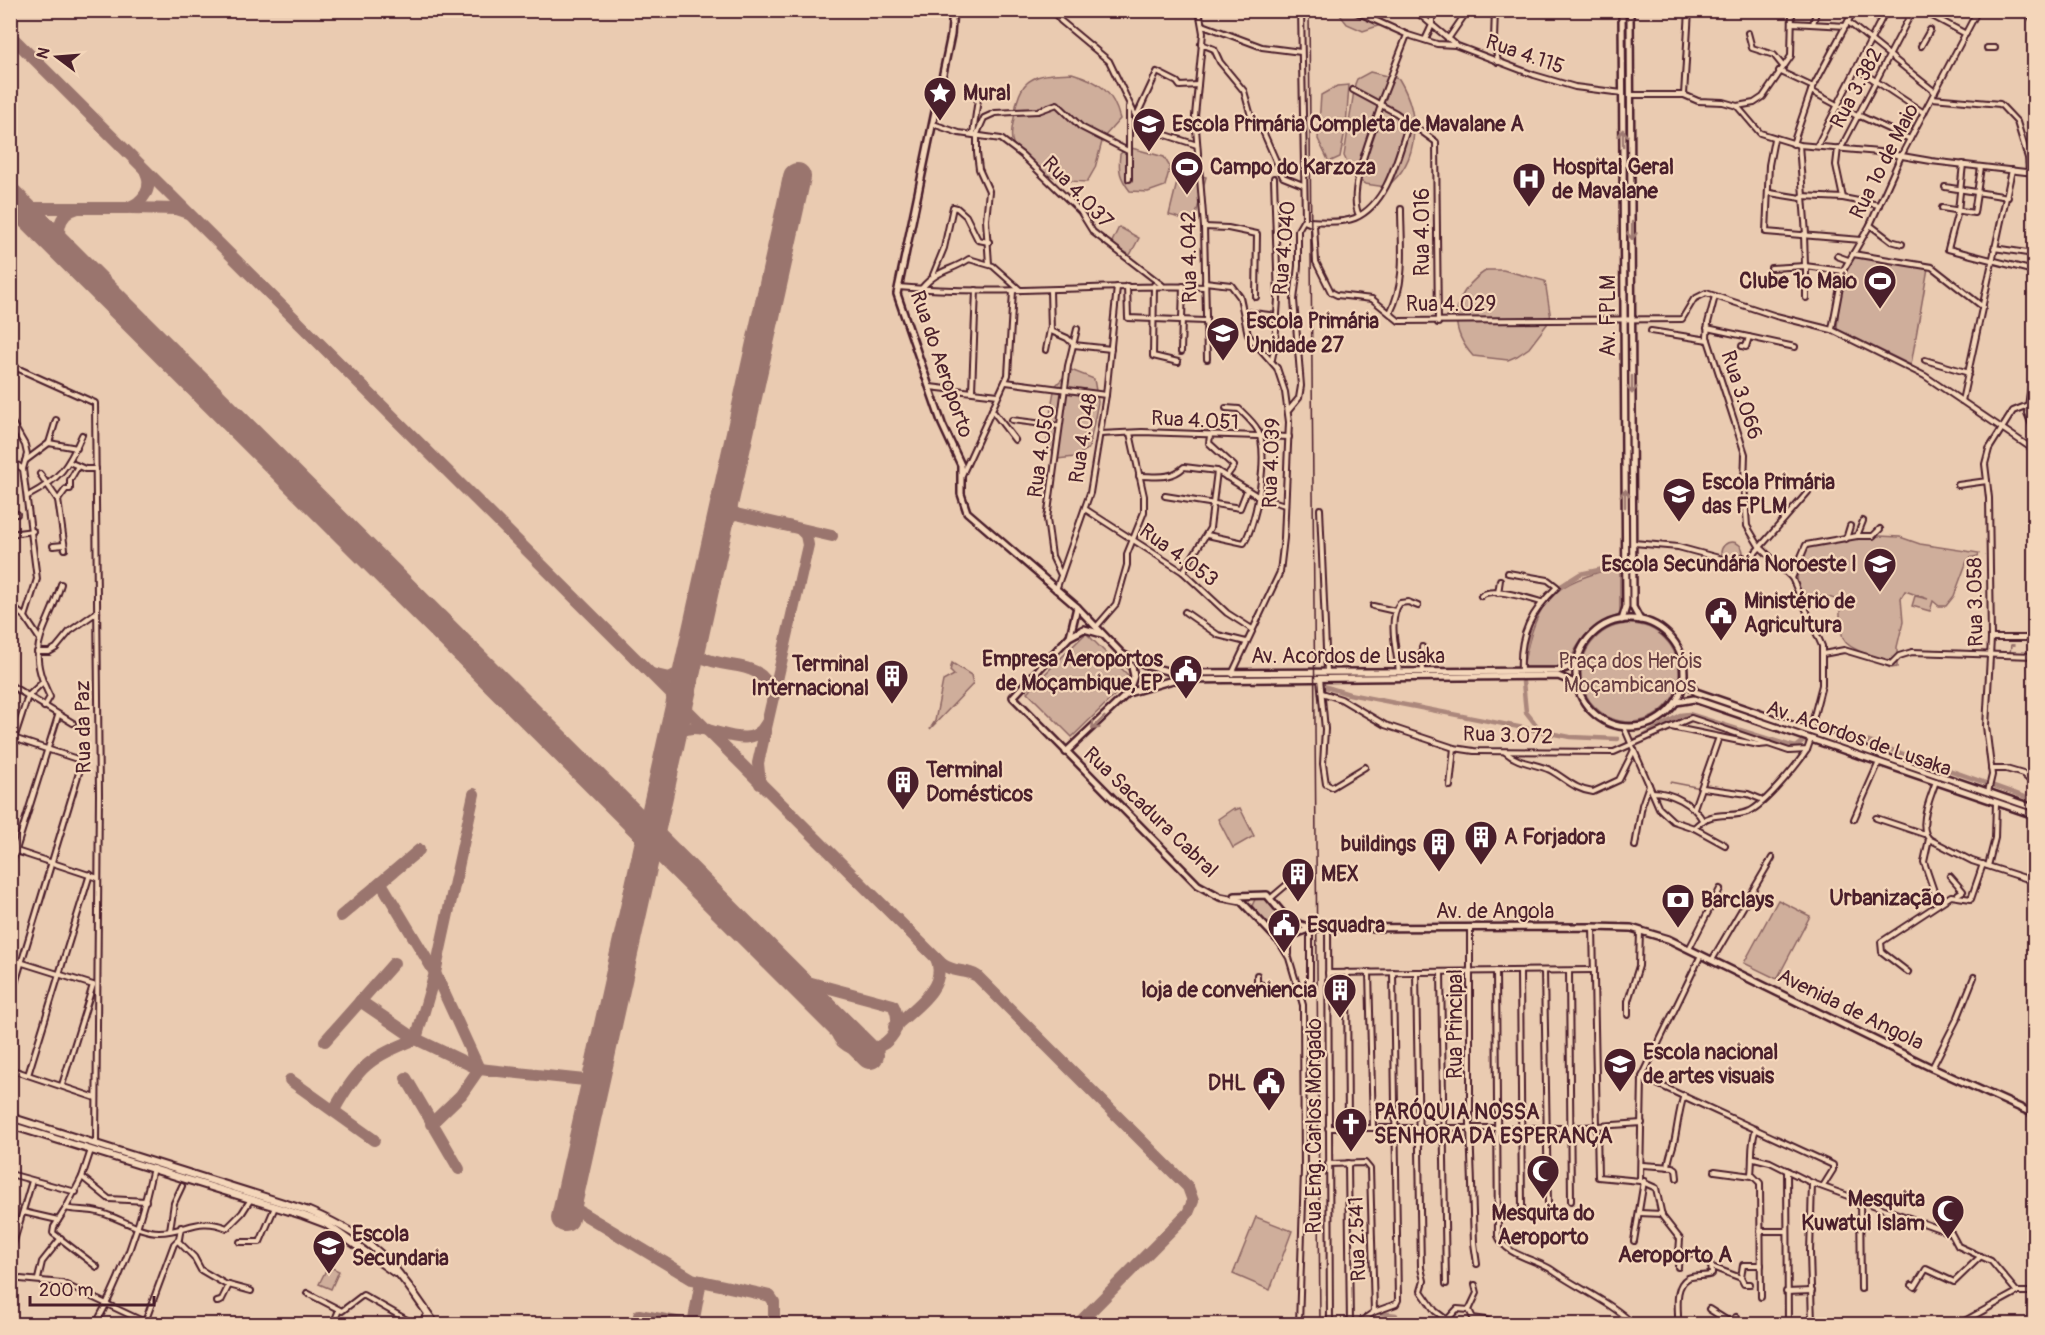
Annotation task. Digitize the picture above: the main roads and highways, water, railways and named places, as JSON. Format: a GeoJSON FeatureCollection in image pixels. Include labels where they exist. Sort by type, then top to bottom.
{"type":"FeatureCollection","features":[{"type":"Feature","properties":{"kind":"highway"},"geometry":{"type":"LineString","coordinates":[[10,1117],[326,1224],[394,1272],[434,1324]]}},
{"type":"Feature","properties":{"kind":"highway"},"geometry":{"type":"LineString","coordinates":[[10,1125],[94,1146],[153,1168],[309,1211],[356,1233],[385,1256],[434,1324]]}},
{"type":"Feature","properties":{"kind":"main road","name":"Rua do Aeroporto"},"geometry":{"type":"LineString","coordinates":[[953,10],[951,35],[897,287],[901,310],[942,424],[961,465],[961,494],[967,512],[1077,607],[1122,654],[1132,667],[1134,676],[1128,693]]}},
{"type":"Feature","properties":{"kind":"main road","name":"Av. FPLM"},"geometry":{"type":"LineString","coordinates":[[1622,10],[1626,607],[1622,620]]}},
{"type":"Feature","properties":{"kind":"main road","name":"Av. FPLM"},"geometry":{"type":"LineString","coordinates":[[1630,10],[1634,611],[1640,620]]}},
{"type":"Feature","properties":{"kind":"main road"},"geometry":{"type":"LineString","coordinates":[[1622,67],[1630,67]]}},
{"type":"Feature","properties":{"kind":"main road"},"geometry":{"type":"LineString","coordinates":[[1069,637],[1077,607]]}},
{"type":"Feature","properties":{"kind":"main road"},"geometry":{"type":"LineString","coordinates":[[1622,620],[1640,620],[1653,624],[1674,641],[1680,652],[1684,677],[1676,702],[1669,711],[1654,722],[1636,727],[1624,727],[1603,720],[1594,713],[1581,695],[1577,684],[1577,664],[1580,653],[1592,635],[1601,628],[1622,620]]}},
{"type":"Feature","properties":{"kind":"main road"},"geometry":{"type":"LineString","coordinates":[[1104,634],[1084,630],[1069,637],[1014,697],[1066,752],[1128,693]]}},
{"type":"Feature","properties":{"kind":"main road","name":"Av. Acordos de Lusaka"},"geometry":{"type":"LineString","coordinates":[[1122,654],[1163,671],[1232,674],[1558,671],[1577,664]]}},
{"type":"Feature","properties":{"kind":"main road","name":"Av. Acordos de Lusaka"},"geometry":{"type":"LineString","coordinates":[[1128,693],[1173,680],[1557,676],[1577,684]]}},
{"type":"Feature","properties":{"kind":"main road","name":"Av. Acordos de Lusaka"},"geometry":{"type":"LineString","coordinates":[[1684,677],[1696,692],[1986,789],[2034,808]]}},
{"type":"Feature","properties":{"kind":"main road","name":"Av. Acordos de Lusaka"},"geometry":{"type":"LineString","coordinates":[[1676,702],[1689,698],[1724,709],[2034,815]]}},
{"type":"Feature","properties":{"kind":"main road","name":"Rua Sacadura Cabral"},"geometry":{"type":"LineString","coordinates":[[1066,752],[1198,885],[1213,894],[1243,903],[1278,940],[1290,936]]}},
{"type":"Feature","properties":{"kind":"main road","name":"Rua Sacadura Cabral"},"geometry":{"type":"LineString","coordinates":[[1213,894],[1242,897],[1262,893],[1270,898],[1288,920]]}},
{"type":"Feature","properties":{"kind":"main road"},"geometry":{"type":"LineString","coordinates":[[1250,908],[1250,901],[1254,895]]}},
{"type":"Feature","properties":{"kind":"main road"},"geometry":{"type":"LineString","coordinates":[[1288,920],[1310,928],[1290,936],[1288,920]]}},
{"type":"Feature","properties":{"kind":"main road","name":"Av. de Angola"},"geometry":{"type":"LineString","coordinates":[[1310,928],[1593,927],[1652,933]]}},
{"type":"Feature","properties":{"kind":"main road","name":"Avenida de Angola"},"geometry":{"type":"LineString","coordinates":[[1652,933],[1701,954],[1932,1068],[2034,1114]]}},
{"type":"Feature","properties":{"kind":"waterway"},"geometry":{"type":"LineString","coordinates":[[1555,590],[1580,574],[1617,566]]}},
{"type":"Feature","properties":{"kind":"waterway"},"geometry":{"type":"LineString","coordinates":[[1782,566],[1792,575]]}},
{"type":"Feature","properties":{"kind":"waterway"},"geometry":{"type":"LineString","coordinates":[[1522,662],[1532,620]]}},
{"type":"Feature","properties":{"kind":"waterway"},"geometry":{"type":"LineString","coordinates":[[2010,653],[2011,645],[2014,645]]}},
{"type":"Feature","properties":{"kind":"waterway"},"geometry":{"type":"LineString","coordinates":[[1523,682],[1526,712],[1540,730]]}},
{"type":"Feature","properties":{"kind":"waterway"},"geometry":{"type":"LineString","coordinates":[[1320,685],[1349,694],[1570,737],[1618,739]]}},
{"type":"Feature","properties":{"kind":"waterway"},"geometry":{"type":"LineString","coordinates":[[1631,739],[1646,735],[1674,719],[1689,714],[1796,747],[1804,741]]}},
{"type":"Feature","properties":{"kind":"waterway"},"geometry":{"type":"LineString","coordinates":[[1639,739],[1680,715],[1689,714],[1796,747],[1804,741]]}},
{"type":"Feature","properties":{"kind":"waterway"},"geometry":{"type":"LineString","coordinates":[[1819,728],[1824,726],[2034,800]]}},
{"type":"Feature","properties":{"kind":"waterway"},"geometry":{"type":"LineString","coordinates":[[1670,782],[1701,788]]}},
{"type":"Feature","properties":{"kind":"waterway"},"geometry":{"type":"LineString","coordinates":[[1962,1324],[2014,1296]]}},
{"type":"Feature","properties":{"kind":"waterway"},"geometry":{"type":"LineString","coordinates":[[1373,1312],[1396,1315],[1396,1324]]}},
{"type":"Feature","properties":{"kind":"waterway"},"geometry":{"type":"LineString","coordinates":[[1427,1324],[1429,1320],[1443,1319],[1447,1324]]}},
{"type":"Feature","properties":{"kind":"railway"},"geometry":{"type":"LineString","coordinates":[[1309,10],[1320,1324]]}},
{"type":"Feature","properties":{"kind":"place","name":"Mural"},"geometry":{"type":"Point","coordinates":[940,122]}},
{"type":"Feature","properties":{"kind":"place","name":"Escola Primária Completa de Mavalane A"},"geometry":{"type":"Point","coordinates":[1149,153]}},
{"type":"Feature","properties":{"kind":"place","name":"Campo do Karzoza"},"geometry":{"type":"Point","coordinates":[1187,196]}},
{"type":"Feature","properties":{"kind":"place","name":"Hospital Geral de Mavalane"},"geometry":{"type":"Point","coordinates":[1529,208]}},
{"type":"Feature","properties":{"kind":"place","name":"Clube 1º Maio"},"geometry":{"type":"Point","coordinates":[1880,310]}},
{"type":"Feature","properties":{"kind":"place","name":"Escola Primária Unidade 27"},"geometry":{"type":"Point","coordinates":[1223,362]}},
{"type":"Feature","properties":{"kind":"place","name":"Escola Primária das FPLM"},"geometry":{"type":"Point","coordinates":[1679,523]}},
{"type":"Feature","properties":{"kind":"place","name":"Escola Secundária Noroeste I"},"geometry":{"type":"Point","coordinates":[1880,593]}},
{"type":"Feature","properties":{"kind":"place","name":"Ministério de Agricultura"},"geometry":{"type":"Point","coordinates":[1721,642]}},
{"type":"Feature","properties":{"kind":"place","name":"Empresa Aeroportos de Moçambique, EP"},"geometry":{"type":"Point","coordinates":[1186,700]}},
{"type":"Feature","properties":{"kind":"place","name":"Terminal Internacional"},"geometry":{"type":"Point","coordinates":[892,705]}},
{"type":"Feature","properties":{"kind":"place","name":"Terminal Domésticos"},"geometry":{"type":"Point","coordinates":[903,811]}},
{"type":"Feature","properties":{"kind":"place","name":"A Forjadora"},"geometry":{"type":"Point","coordinates":[1481,866]}},
{"type":"Feature","properties":{"kind":"place","name":"buildings"},"geometry":{"type":"Point","coordinates":[1439,873]}},
{"type":"Feature","properties":{"kind":"place","name":"MEX"},"geometry":{"type":"Point","coordinates":[1298,903]}},
{"type":"Feature","properties":{"kind":"place","name":"Barclays"},"geometry":{"type":"Point","coordinates":[1678,929]}},
{"type":"Feature","properties":{"kind":"place","name":"Esquadra"},"geometry":{"type":"Point","coordinates":[1284,954]}},
{"type":"Feature","properties":{"kind":"place","name":"loja de conveniencia"},"geometry":{"type":"Point","coordinates":[1340,1019]}},
{"type":"Feature","properties":{"kind":"place","name":"Escola nacional de artes visuais"},"geometry":{"type":"Point","coordinates":[1620,1093]}},
{"type":"Feature","properties":{"kind":"place","name":"DHL"},"geometry":{"type":"Point","coordinates":[1269,1112]}},
{"type":"Feature","properties":{"kind":"place","name":"PARÓQUIA NOSSA SENHORA DA ESPERANÇA"},"geometry":{"type":"Point","coordinates":[1351,1153]}},
{"type":"Feature","properties":{"kind":"place","name":"Mesquita do Aeroporto"},"geometry":{"type":"Point","coordinates":[1543,1200]}},
{"type":"Feature","properties":{"kind":"place","name":"Mesquita Kuwatul Islam"},"geometry":{"type":"Point","coordinates":[1948,1240]}},
{"type":"Feature","properties":{"kind":"place","name":"Escola Secundaria"},"geometry":{"type":"Point","coordinates":[329,1275]}},
{"type":"Feature","properties":{"kind":"district","name":"Urbanização"},"geometry":{"type":"Point","coordinates":[1887,897]}},
{"type":"Feature","properties":{"kind":"district","name":"Aeroporto A"},"geometry":{"type":"Point","coordinates":[1675,1254]}},
{"type":"Feature","properties":{"kind":"park label","name":"Praça dos Heróis Moçambicanos"},"geometry":{"type":"Point","coordinates":[1630,673]}}]}
